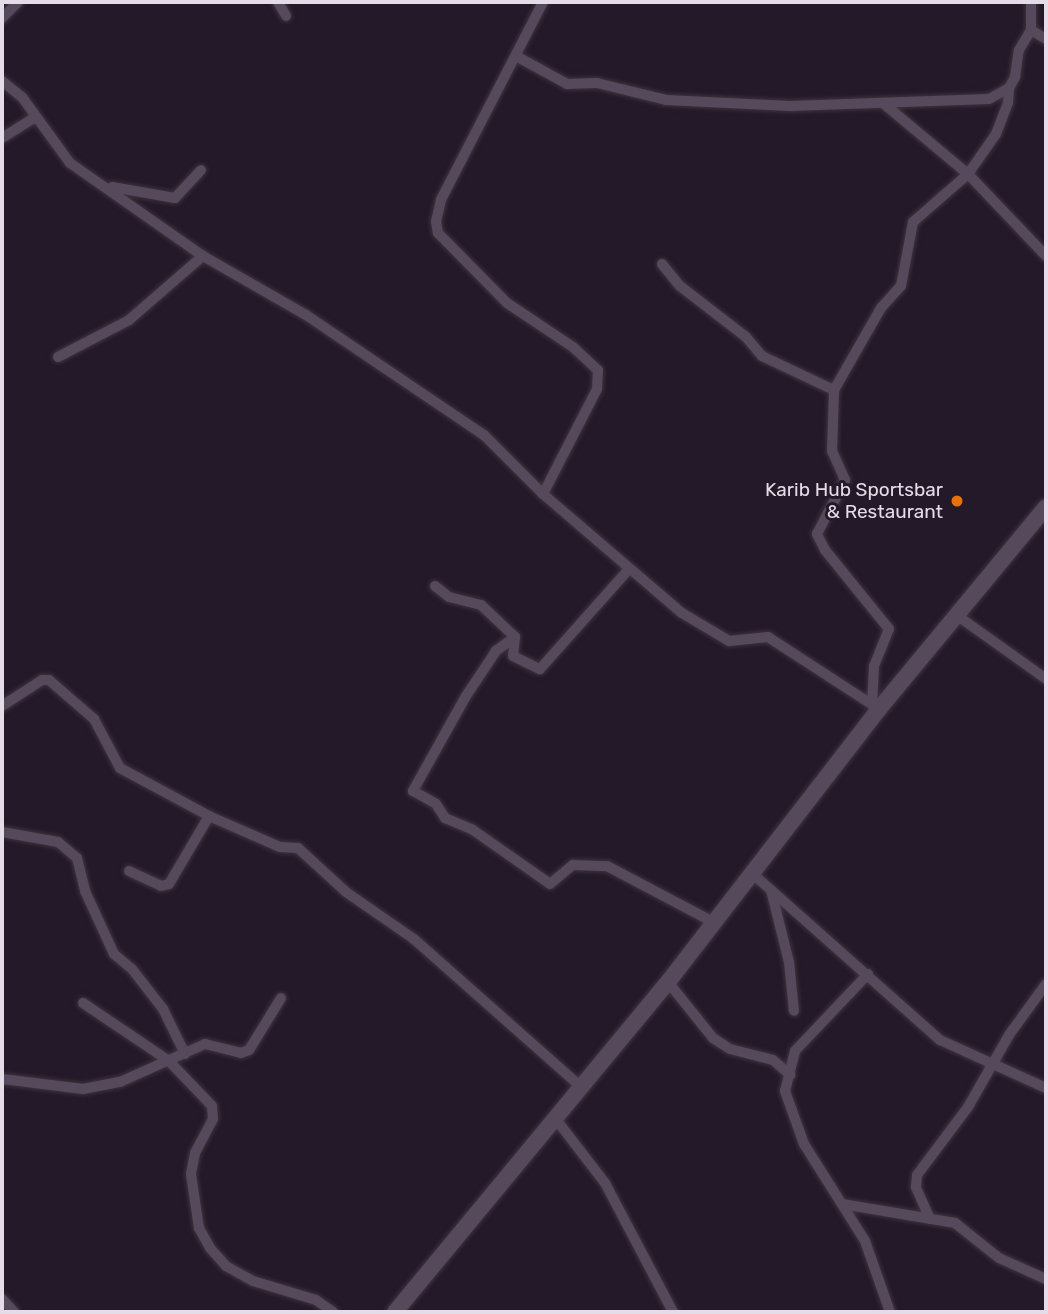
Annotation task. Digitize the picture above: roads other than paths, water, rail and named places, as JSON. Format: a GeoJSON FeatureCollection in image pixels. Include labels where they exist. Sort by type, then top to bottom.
{"type":"FeatureCollection","features":[{"type":"Feature","properties":{"kind":"main road"},"geometry":{"type":"LineString","coordinates":[[395,1312],[754,875],[876,707],[1046,507]]}},
{"type":"Feature","properties":{"kind":"street"},"geometry":{"type":"LineString","coordinates":[[2,18],[18,2]]}},
{"type":"Feature","properties":{"kind":"street"},"geometry":{"type":"LineString","coordinates":[[278,2],[286,16]]}},
{"type":"Feature","properties":{"kind":"street"},"geometry":{"type":"LineString","coordinates":[[543,2],[441,200],[436,221],[438,233],[507,303],[573,347],[598,370],[597,389],[543,494]]}},
{"type":"Feature","properties":{"kind":"street"},"geometry":{"type":"LineString","coordinates":[[876,707],[874,666],[889,629],[825,550],[817,534],[845,480],[832,451],[834,390],[881,308],[901,286],[913,222],[968,174],[996,134],[1008,103],[1009,88],[1031,30],[1031,2]]}},
{"type":"Feature","properties":{"kind":"street"},"geometry":{"type":"LineString","coordinates":[[1031,30],[1046,39]]}},
{"type":"Feature","properties":{"kind":"street"},"geometry":{"type":"LineString","coordinates":[[516,56],[567,84],[597,83],[666,100],[790,106],[883,103],[989,99],[1009,88]]}},
{"type":"Feature","properties":{"kind":"street"},"geometry":{"type":"LineString","coordinates":[[2,80],[36,117],[70,163],[110,187],[203,256],[306,315],[484,435],[543,494],[682,613],[729,641],[768,637],[876,707]]}},
{"type":"Feature","properties":{"kind":"street"},"geometry":{"type":"LineString","coordinates":[[883,103],[968,174],[1046,256]]}},
{"type":"Feature","properties":{"kind":"street"},"geometry":{"type":"LineString","coordinates":[[2,138],[36,117]]}},
{"type":"Feature","properties":{"kind":"street"},"geometry":{"type":"LineString","coordinates":[[110,187],[175,198],[201,170]]}},
{"type":"Feature","properties":{"kind":"street"},"geometry":{"type":"LineString","coordinates":[[58,357],[129,320],[203,256]]}},
{"type":"Feature","properties":{"kind":"street"},"geometry":{"type":"LineString","coordinates":[[662,264],[680,286],[746,337],[762,356],[834,390]]}},
{"type":"Feature","properties":{"kind":"street"},"geometry":{"type":"LineString","coordinates":[[515,637],[513,656],[540,669],[629,569]]}},
{"type":"Feature","properties":{"kind":"street"},"geometry":{"type":"LineString","coordinates":[[435,586],[449,597],[481,605],[515,637]]}},
{"type":"Feature","properties":{"kind":"street"},"geometry":{"type":"LineString","coordinates":[[955,614],[1046,679]]}},
{"type":"Feature","properties":{"kind":"street"},"geometry":{"type":"LineString","coordinates":[[515,637],[489,662],[413,792],[436,804],[445,818],[473,830],[550,884],[573,865],[607,866],[713,922]]}},
{"type":"Feature","properties":{"kind":"street"},"geometry":{"type":"LineString","coordinates":[[2,706],[42,680],[49,680],[94,719],[120,768],[209,816],[280,847],[298,848],[346,892],[414,939],[580,1086]]}},
{"type":"Feature","properties":{"kind":"street"},"geometry":{"type":"LineString","coordinates":[[129,871],[161,886],[169,884],[209,816]]}},
{"type":"Feature","properties":{"kind":"street"},"geometry":{"type":"LineString","coordinates":[[2,832],[58,842],[77,858],[85,891],[114,954],[132,969],[163,1009],[185,1054]]}},
{"type":"Feature","properties":{"kind":"street"},"geometry":{"type":"LineString","coordinates":[[754,875],[940,1040],[992,1066],[1046,1087]]}},
{"type":"Feature","properties":{"kind":"street"},"geometry":{"type":"LineString","coordinates":[[771,890],[789,962],[794,1011]]}},
{"type":"Feature","properties":{"kind":"street"},"geometry":{"type":"LineString","coordinates":[[868,974],[795,1051],[788,1066],[790,1075],[785,1091],[792,1118],[865,1241],[890,1312]]}},
{"type":"Feature","properties":{"kind":"street"},"geometry":{"type":"LineString","coordinates":[[668,982],[713,1038],[730,1049],[773,1060],[790,1075]]}},
{"type":"Feature","properties":{"kind":"street"},"geometry":{"type":"LineString","coordinates":[[930,1219],[916,1188],[917,1175],[968,1107],[1046,984]]}},
{"type":"Feature","properties":{"kind":"street"},"geometry":{"type":"LineString","coordinates":[[2,1079],[83,1089],[120,1082],[205,1044],[241,1053],[249,1050],[281,998]]}},
{"type":"Feature","properties":{"kind":"street"},"geometry":{"type":"LineString","coordinates":[[83,1003],[169,1061],[212,1107],[213,1119],[195,1153],[191,1174],[199,1228],[210,1248],[226,1266],[253,1281],[316,1300],[333,1312]]}},
{"type":"Feature","properties":{"kind":"street"},"geometry":{"type":"LineString","coordinates":[[555,1118],[606,1182],[673,1312]]}},
{"type":"Feature","properties":{"kind":"street"},"geometry":{"type":"LineString","coordinates":[[842,1204],[956,1223],[999,1258],[1046,1279]]}},
{"type":"Feature","properties":{"kind":"street"},"geometry":{"type":"LineString","coordinates":[[2,1299],[14,1312]]}},
{"type":"Feature","properties":{"kind":"place","name":"Karib Hub Sportsbar & Restaurant"},"geometry":{"type":"Point","coordinates":[957,501]}}]}
